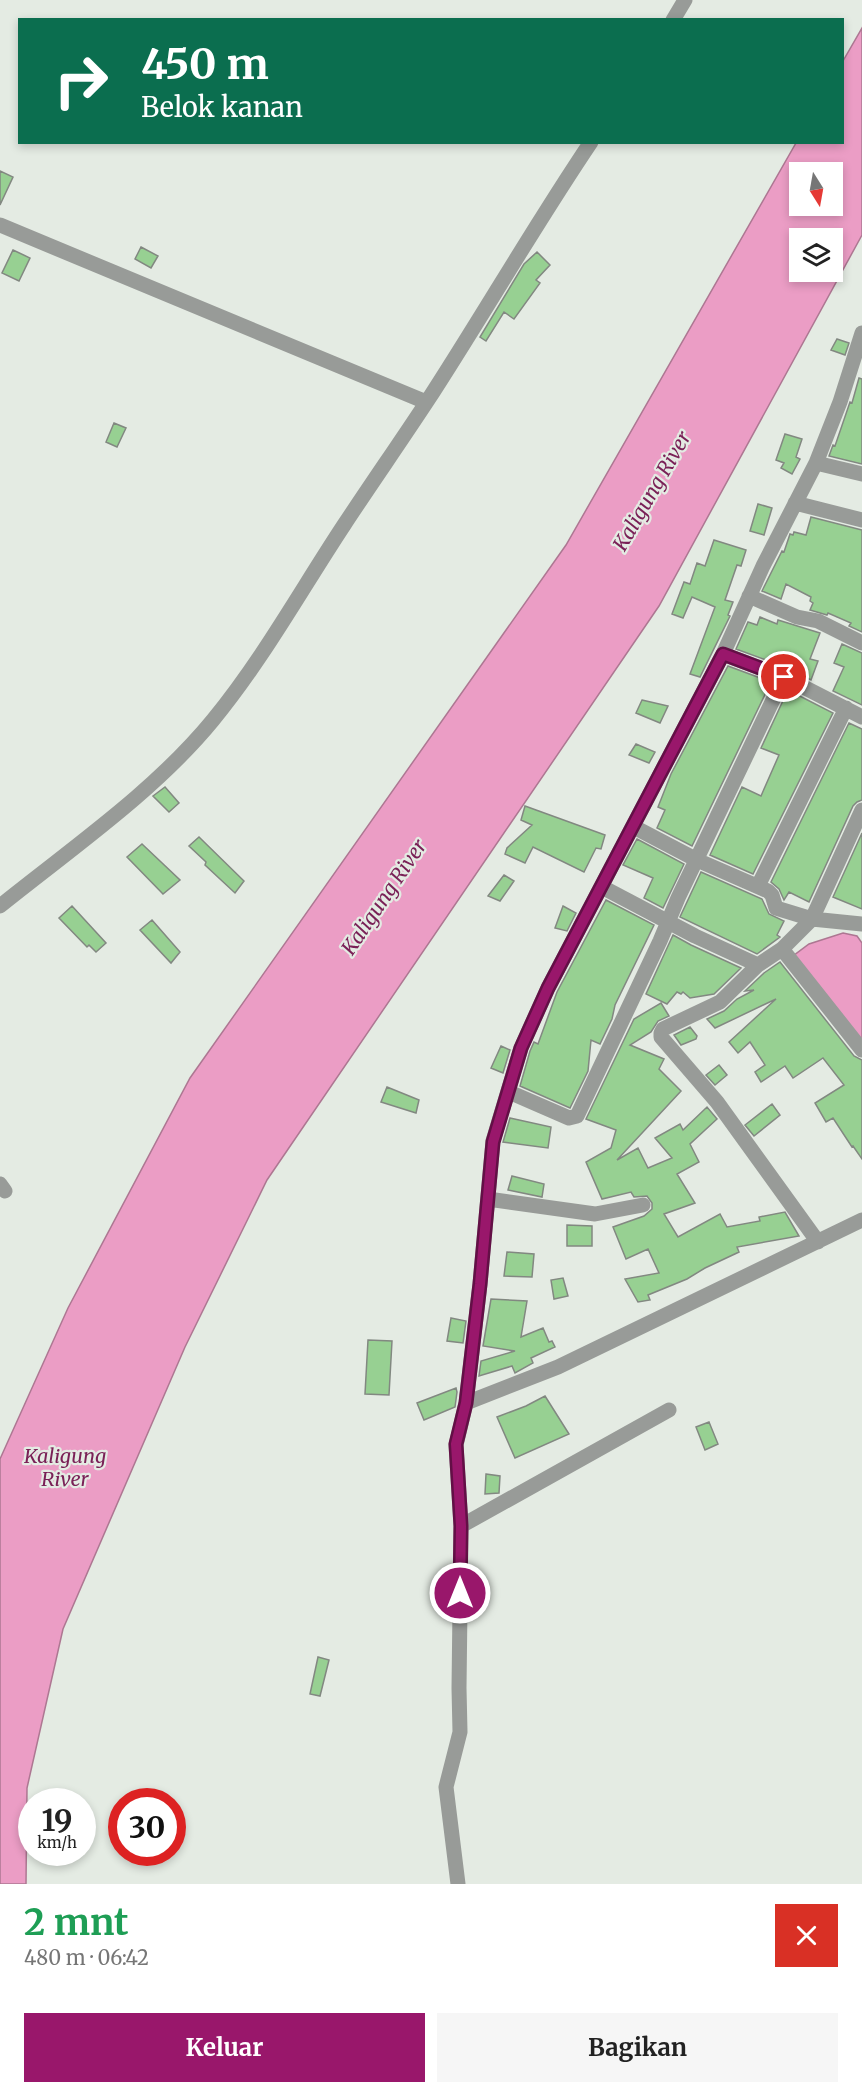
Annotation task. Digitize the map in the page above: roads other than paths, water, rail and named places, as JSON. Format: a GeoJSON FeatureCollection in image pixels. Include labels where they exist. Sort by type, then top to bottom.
{"type":"FeatureCollection","features":[{"type":"Feature","properties":{"kind":"street"},"geometry":{"type":"LineString","coordinates":[[674,18],[685,0]]}},
{"type":"Feature","properties":{"kind":"street"},"geometry":{"type":"LineString","coordinates":[[2,904],[134,800],[176,762],[214,720],[255,664],[426,402],[546,209],[590,144]]}},
{"type":"Feature","properties":{"kind":"street"},"geometry":{"type":"LineString","coordinates":[[0,225],[426,402]]}},
{"type":"Feature","properties":{"kind":"street"},"geometry":{"type":"LineString","coordinates":[[458,1884],[446,1787],[460,1732],[461,1526],[456,1444],[465,1407],[488,1199],[491,1149],[521,1048],[548,988],[723,654],[816,463],[840,402],[862,333]]}},
{"type":"Feature","properties":{"kind":"street"},"geometry":{"type":"LineString","coordinates":[[816,463],[862,474]]}},
{"type":"Feature","properties":{"kind":"street"},"geometry":{"type":"LineString","coordinates":[[795,503],[862,520]]}},
{"type":"Feature","properties":{"kind":"street"},"geometry":{"type":"LineString","coordinates":[[749,597],[797,617],[821,622],[862,643]]}},
{"type":"Feature","properties":{"kind":"street"},"geometry":{"type":"LineString","coordinates":[[723,654],[784,677],[862,717]]}},
{"type":"Feature","properties":{"kind":"street"},"geometry":{"type":"LineString","coordinates":[[509,1092],[569,1118],[577,1116],[784,677]]}},
{"type":"Feature","properties":{"kind":"street"},"geometry":{"type":"LineString","coordinates":[[758,886],[846,708]]}},
{"type":"Feature","properties":{"kind":"street"},"geometry":{"type":"LineString","coordinates":[[818,1242],[717,1102],[660,1035],[663,1029],[720,1002],[758,965],[782,949],[812,919],[862,810]]}},
{"type":"Feature","properties":{"kind":"street"},"geometry":{"type":"LineString","coordinates":[[634,827],[697,860],[758,886],[772,895],[776,908],[812,919],[862,924]]}},
{"type":"Feature","properties":{"kind":"street"},"geometry":{"type":"LineString","coordinates":[[602,887],[695,936],[758,965]]}},
{"type":"Feature","properties":{"kind":"street"},"geometry":{"type":"LineString","coordinates":[[782,949],[862,1050]]}},
{"type":"Feature","properties":{"kind":"street"},"geometry":{"type":"LineString","coordinates":[[488,1199],[595,1214],[642,1205]]}},
{"type":"Feature","properties":{"kind":"street"},"geometry":{"type":"LineString","coordinates":[[465,1407],[558,1367],[862,1220]]}},
{"type":"Feature","properties":{"kind":"street"},"geometry":{"type":"LineString","coordinates":[[461,1526],[669,1410]]}},
{"type":"Feature","properties":{"kind":"water","name":"Kaligung River"},"geometry":{"type":"Polygon","coordinates":[[[862,28],[862,235],[843,270],[843,228],[789,228],[789,282],[836,282],[659,606],[267,1180],[185,1347],[63,1629],[27,1788],[18,1788],[18,1866],[26,1866],[26,1884],[0,1884],[0,1459],[68,1308],[190,1078],[566,545],[795,144],[844,144],[844,59],[862,28]]]}},
{"type":"Feature","properties":{"kind":"water"},"geometry":{"type":"Polygon","coordinates":[[[843,933],[857,936],[862,943],[862,1043],[793,956],[809,944],[843,933]]]}}]}
